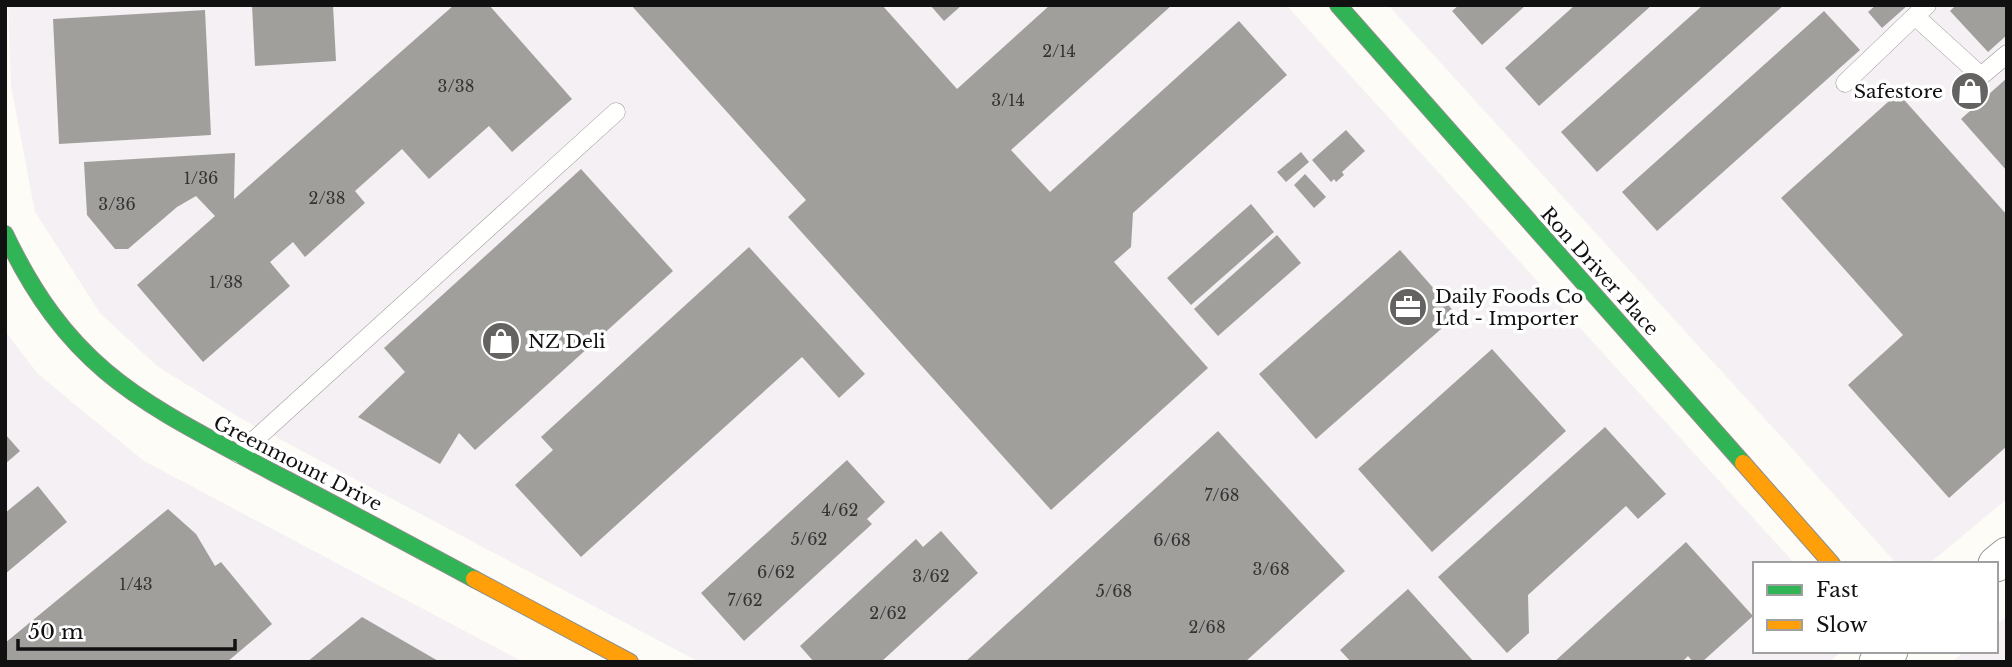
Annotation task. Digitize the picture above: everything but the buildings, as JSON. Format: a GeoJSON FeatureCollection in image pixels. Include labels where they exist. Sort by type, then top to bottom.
{"type":"FeatureCollection","features":[{"type":"Feature","properties":{"kind":"street","name":"Ron Driver Place"},"geometry":{"type":"LineString","coordinates":[[1338,5],[1830,562]]}},
{"type":"Feature","properties":{"kind":"street","name":"Greenmount Drive"},"geometry":{"type":"LineString","coordinates":[[5,234],[43,305],[108,378],[183,429],[239,454],[630,662]]}},
{"type":"Feature","properties":{"kind":"lane"},"geometry":{"type":"LineString","coordinates":[[1845,83],[1921,11],[1981,76],[2007,54]]}},
{"type":"Feature","properties":{"kind":"lane"},"geometry":{"type":"LineString","coordinates":[[239,454],[616,113]]}},
{"type":"Feature","properties":{"kind":"shaded area"},"geometry":{"type":"Polygon","coordinates":[[[8,5],[1286,5],[1793,562],[1753,562],[1753,653],[1840,653],[1829,662],[699,662],[242,419],[157,366],[100,313],[35,212],[11,86],[8,5]]]}},
{"type":"Feature","properties":{"kind":"shaded area"},"geometry":{"type":"Polygon","coordinates":[[[1388,5],[2007,5],[2007,499],[1931,562],[1895,562],[1388,5]]]}},
{"type":"Feature","properties":{"kind":"shaded area"},"geometry":{"type":"Polygon","coordinates":[[[5,331],[38,374],[144,461],[523,662],[5,662],[5,331]]]}},
{"type":"Feature","properties":{"kind":"shaded area"},"geometry":{"type":"Polygon","coordinates":[[[2007,616],[2007,662],[1952,662],[1963,653],[1998,653],[1998,623],[2007,616]]]}},
{"type":"Feature","properties":{"kind":"traffic: fast"},"geometry":{"type":"LineString","coordinates":[[1338,5],[1743,463]]}},
{"type":"Feature","properties":{"kind":"traffic: fast"},"geometry":{"type":"LineString","coordinates":[[5,234],[30,281],[57,320],[85,352],[115,379],[186,425],[474,579]]}},
{"type":"Feature","properties":{"kind":"traffic: slow"},"geometry":{"type":"LineString","coordinates":[[1743,463],[1830,562]]}},
{"type":"Feature","properties":{"kind":"traffic: slow"},"geometry":{"type":"LineString","coordinates":[[474,579],[630,662]]}},
{"type":"Feature","properties":{"kind":"place","name":"Safestore"},"geometry":{"type":"Point","coordinates":[1970,91]}},
{"type":"Feature","properties":{"kind":"place","name":"Daily Foods Co Ltd - Importer"},"geometry":{"type":"Point","coordinates":[1408,307]}},
{"type":"Feature","properties":{"kind":"place","name":"NZ Deli"},"geometry":{"type":"Point","coordinates":[501,341]}}]}
